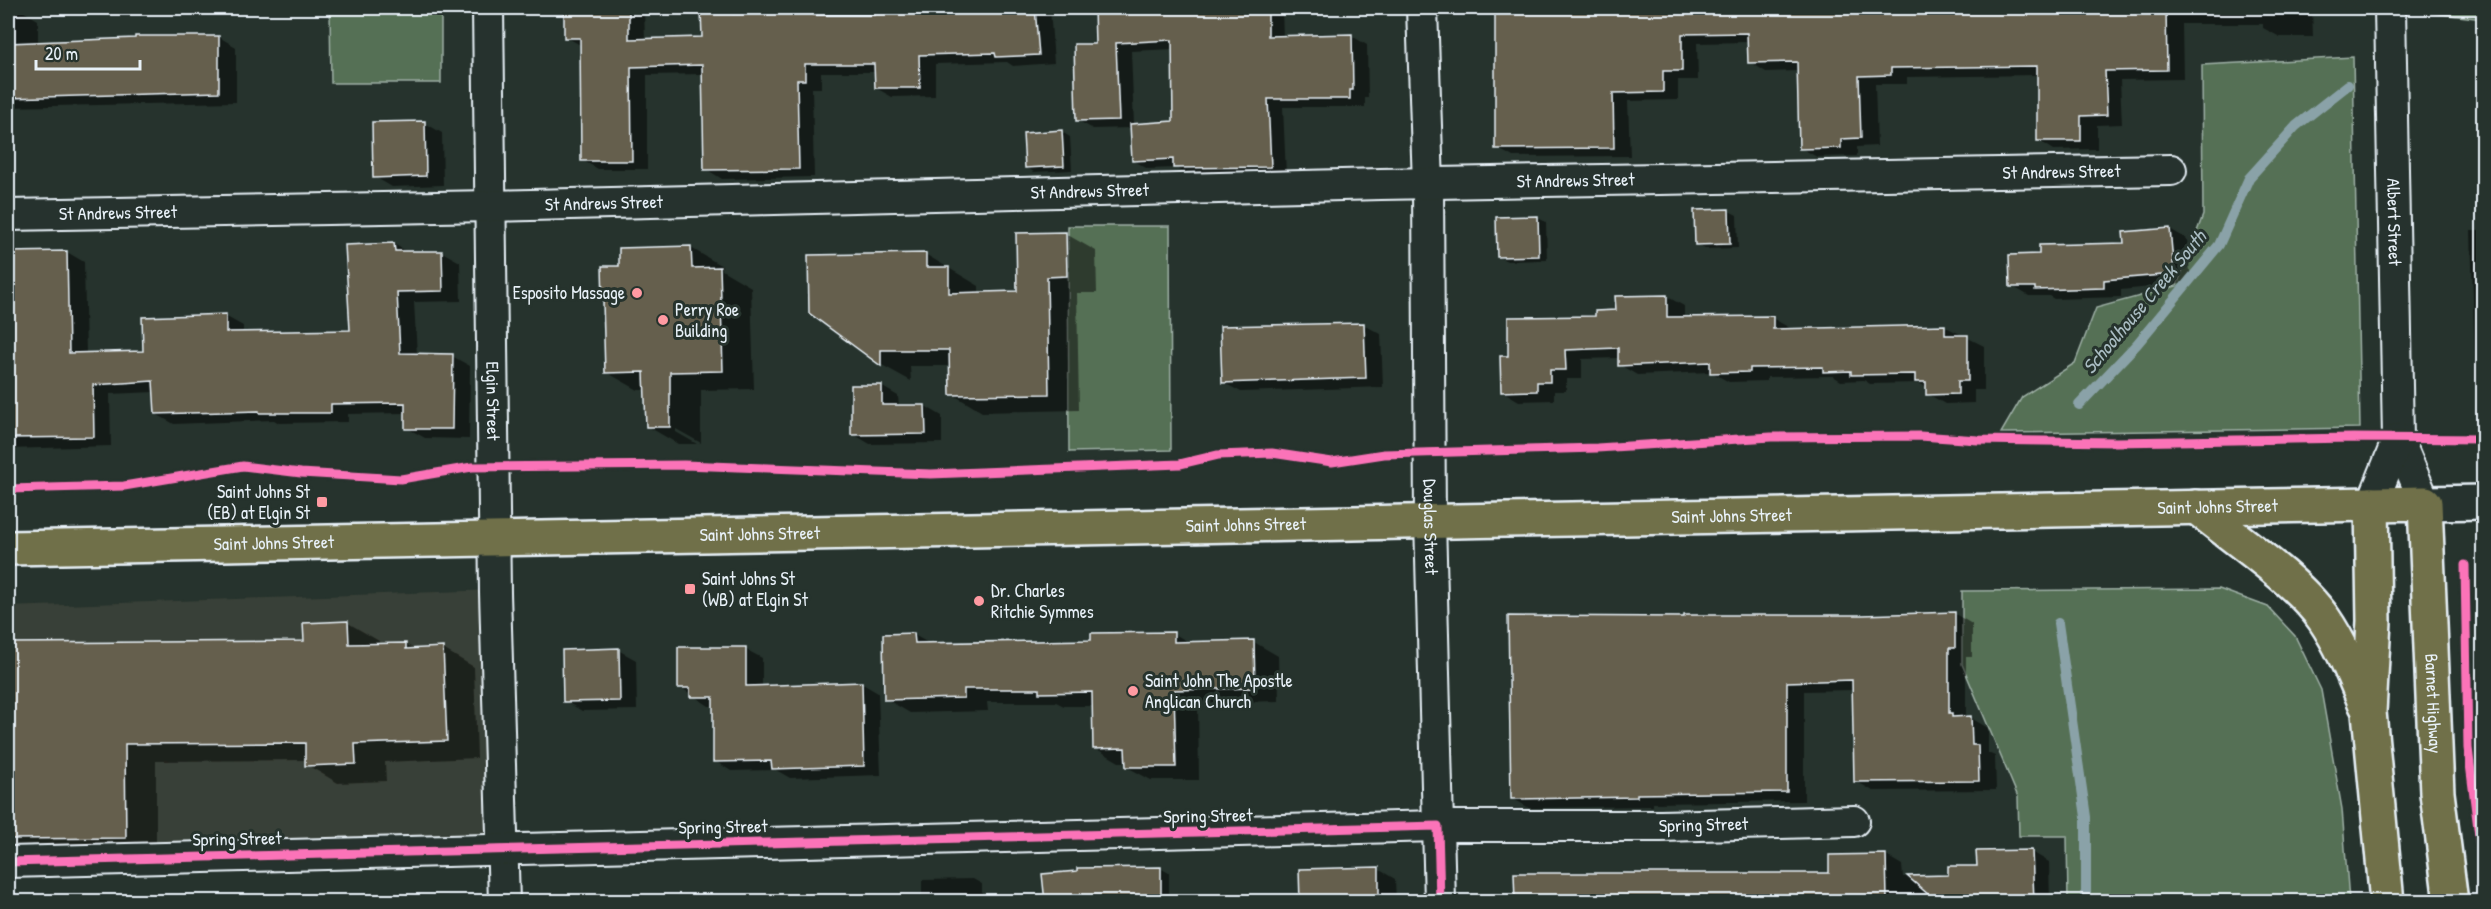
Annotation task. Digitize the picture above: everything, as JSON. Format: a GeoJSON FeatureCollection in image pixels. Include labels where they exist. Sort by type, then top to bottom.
{"type":"FeatureCollection","features":[{"type":"Feature","properties":{"kind":"main road","name":"Saint Johns Street"},"geometry":{"type":"LineString","coordinates":[[8,548],[2484,502]]}},
{"type":"Feature","properties":{"kind":"main road","name":"Barnet Highway"},"geometry":{"type":"LineString","coordinates":[[2425,503],[2437,793],[2451,902]]}},
{"type":"Feature","properties":{"kind":"main road"},"geometry":{"type":"LineString","coordinates":[[2372,504],[2374,621],[2369,712],[2387,902]]}},
{"type":"Feature","properties":{"kind":"main road"},"geometry":{"type":"LineString","coordinates":[[2196,507],[2282,576],[2323,617],[2348,662],[2369,712]]}},
{"type":"Feature","properties":{"kind":"street","name":"Elgin Street"},"geometry":{"type":"LineString","coordinates":[[488,8],[504,902]]}},
{"type":"Feature","properties":{"kind":"street","name":"Douglas Street"},"geometry":{"type":"LineString","coordinates":[[1422,8],[1428,185],[1430,520],[1440,902]]}},
{"type":"Feature","properties":{"kind":"street","name":"Albert Street"},"geometry":{"type":"LineString","coordinates":[[2390,8],[2398,439],[2425,503]]}},
{"type":"Feature","properties":{"kind":"street","name":"St Andrews Street"},"geometry":{"type":"LineString","coordinates":[[8,214],[490,206],[2171,170]]}},
{"type":"Feature","properties":{"kind":"street","name":"Albert Street"},"geometry":{"type":"LineString","coordinates":[[2372,504],[2398,439]]}},
{"type":"Feature","properties":{"kind":"street","name":"Spring Street"},"geometry":{"type":"LineString","coordinates":[[8,861],[1438,826],[1661,826],[1854,821]]}},
{"type":"Feature","properties":{"kind":"shaded area"},"geometry":{"type":"Polygon","coordinates":[[[495,590],[502,849],[8,855],[8,607],[495,590]]]}},
{"type":"Feature","properties":{"kind":"green space"},"geometry":{"type":"Polygon","coordinates":[[[330,8],[441,8],[441,83],[331,83],[330,8]]]}},
{"type":"Feature","properties":{"kind":"green space"},"geometry":{"type":"Polygon","coordinates":[[[2432,8],[2483,8],[2483,19],[2433,13],[2432,8]]]}},
{"type":"Feature","properties":{"kind":"green space"},"geometry":{"type":"Polygon","coordinates":[[[2353,57],[2360,428],[2001,433],[2022,397],[2075,363],[2096,308],[2177,286],[2203,215],[2202,65],[2353,57]]]}},
{"type":"Feature","properties":{"kind":"green space"},"geometry":{"type":"Polygon","coordinates":[[[1068,226],[1170,226],[1171,450],[1069,452],[1068,226]]]}},
{"type":"Feature","properties":{"kind":"green space"},"geometry":{"type":"Polygon","coordinates":[[[2219,589],[2268,607],[2295,636],[2321,690],[2342,809],[2349,901],[2068,901],[2067,836],[2019,836],[2018,797],[1962,664],[1962,591],[2219,589]]]}},
{"type":"Feature","properties":{"kind":"building"},"geometry":{"type":"Polygon","coordinates":[[[564,8],[629,8],[629,39],[702,37],[701,11],[733,10],[733,14],[814,10],[814,15],[874,15],[873,12],[1035,8],[1039,55],[996,57],[995,53],[919,55],[920,88],[875,88],[874,64],[805,64],[805,80],[797,80],[799,169],[704,170],[702,65],[631,67],[632,161],[581,161],[580,38],[564,38],[564,8]]]}},
{"type":"Feature","properties":{"kind":"building"},"geometry":{"type":"Polygon","coordinates":[[[1094,8],[1268,8],[1268,36],[1352,34],[1353,90],[1350,90],[1350,99],[1268,99],[1271,167],[1173,168],[1173,159],[1132,161],[1130,124],[1173,121],[1172,40],[1116,43],[1119,120],[1076,121],[1074,44],[1095,44],[1094,8]]]}},
{"type":"Feature","properties":{"kind":"building"},"geometry":{"type":"Polygon","coordinates":[[[1495,8],[2166,8],[2167,70],[2105,71],[2107,115],[2081,116],[2081,141],[2037,141],[2037,66],[1891,68],[1891,75],[1859,76],[1861,138],[1841,139],[1841,148],[1799,149],[1797,62],[1748,63],[1747,33],[1682,34],[1682,71],[1663,71],[1663,92],[1613,93],[1614,148],[1495,149],[1495,8]]]}},
{"type":"Feature","properties":{"kind":"building"},"geometry":{"type":"Polygon","coordinates":[[[135,36],[219,36],[219,92],[8,98],[8,43],[135,38],[135,36]]]}},
{"type":"Feature","properties":{"kind":"building"},"geometry":{"type":"Polygon","coordinates":[[[425,121],[426,176],[373,178],[372,122],[425,121]]]}},
{"type":"Feature","properties":{"kind":"building"},"geometry":{"type":"Polygon","coordinates":[[[1062,130],[1064,166],[1025,168],[1023,133],[1062,130]]]}},
{"type":"Feature","properties":{"kind":"building"},"geometry":{"type":"Polygon","coordinates":[[[1729,209],[1730,244],[1695,245],[1694,210],[1729,209]]]}},
{"type":"Feature","properties":{"kind":"building"},"geometry":{"type":"Polygon","coordinates":[[[1538,216],[1539,256],[1497,257],[1496,217],[1538,216]]]}},
{"type":"Feature","properties":{"kind":"building"},"geometry":{"type":"Polygon","coordinates":[[[2170,228],[2174,274],[2104,280],[2104,288],[2035,290],[2035,287],[2010,287],[2009,255],[2039,254],[2039,245],[2124,243],[2123,232],[2170,228]]]}},
{"type":"Feature","properties":{"kind":"building"},"geometry":{"type":"Polygon","coordinates":[[[1066,232],[1067,276],[1047,277],[1049,394],[950,395],[949,350],[881,350],[881,366],[809,313],[808,255],[926,253],[926,267],[949,267],[949,293],[1017,291],[1016,233],[1066,232]]]}},
{"type":"Feature","properties":{"kind":"building"},"geometry":{"type":"Polygon","coordinates":[[[394,243],[395,251],[442,251],[443,291],[397,292],[400,353],[453,354],[452,429],[405,429],[405,403],[331,404],[331,413],[259,413],[259,411],[155,414],[153,381],[93,385],[94,437],[8,438],[8,252],[67,251],[69,353],[143,351],[142,317],[226,314],[226,332],[350,330],[345,245],[394,243]]]}},
{"type":"Feature","properties":{"kind":"building","name":"Perry Roe Building"},"geometry":{"type":"Polygon","coordinates":[[[691,246],[692,268],[720,267],[723,371],[670,372],[670,427],[646,427],[644,372],[605,373],[602,266],[619,266],[619,248],[691,246]]]}},
{"type":"Feature","properties":{"kind":"building"},"geometry":{"type":"Polygon","coordinates":[[[1667,295],[1667,317],[1773,316],[1773,329],[1945,325],[1945,335],[1968,335],[1968,381],[1958,381],[1958,394],[1926,395],[1926,382],[1915,382],[1915,374],[1851,375],[1851,371],[1823,372],[1823,367],[1750,368],[1750,372],[1710,373],[1710,362],[1618,366],[1618,348],[1565,350],[1566,370],[1550,370],[1550,382],[1537,382],[1537,391],[1501,392],[1500,356],[1508,356],[1508,317],[1595,316],[1595,311],[1616,310],[1615,296],[1667,295]]]}},
{"type":"Feature","properties":{"kind":"building"},"geometry":{"type":"Polygon","coordinates":[[[1364,323],[1366,378],[1222,383],[1220,326],[1364,323]]]}},
{"type":"Feature","properties":{"kind":"building"},"geometry":{"type":"Polygon","coordinates":[[[851,385],[882,385],[882,405],[925,405],[926,434],[851,435],[851,385]]]}},
{"type":"Feature","properties":{"kind":"building"},"geometry":{"type":"Polygon","coordinates":[[[1955,612],[1955,648],[1949,648],[1949,713],[1952,713],[1952,717],[1971,716],[1972,745],[1978,745],[1979,781],[1854,782],[1852,680],[1787,682],[1787,792],[1637,794],[1637,797],[1511,799],[1508,616],[1684,617],[1684,615],[1862,615],[1955,612]]]}},
{"type":"Feature","properties":{"kind":"building"},"geometry":{"type":"Polygon","coordinates":[[[348,621],[349,644],[406,643],[406,649],[443,647],[447,741],[355,744],[356,764],[305,766],[305,743],[125,744],[126,838],[8,839],[8,643],[304,641],[303,623],[348,621]]]}},
{"type":"Feature","properties":{"kind":"building"},"geometry":{"type":"Polygon","coordinates":[[[1174,632],[1174,642],[1254,640],[1255,688],[1174,690],[1176,767],[1126,767],[1125,748],[1093,749],[1092,692],[1039,693],[1039,689],[964,689],[964,698],[884,700],[883,634],[914,633],[915,643],[1091,640],[1091,633],[1174,632]]]}},
{"type":"Feature","properties":{"kind":"building"},"geometry":{"type":"Polygon","coordinates":[[[678,647],[746,647],[746,686],[862,682],[864,766],[772,769],[771,761],[713,762],[713,697],[690,697],[690,688],[678,688],[678,647]]]}},
{"type":"Feature","properties":{"kind":"building"},"geometry":{"type":"Polygon","coordinates":[[[619,648],[620,701],[563,702],[562,650],[619,648]]]}},
{"type":"Feature","properties":{"kind":"building"},"geometry":{"type":"Polygon","coordinates":[[[2032,850],[2034,902],[1937,902],[1907,876],[1948,875],[1948,866],[1977,866],[1976,851],[2032,850]]]}},
{"type":"Feature","properties":{"kind":"building"},"geometry":{"type":"Polygon","coordinates":[[[1886,854],[1887,899],[1784,902],[1515,902],[1514,873],[1829,873],[1829,855],[1886,854]]]}},
{"type":"Feature","properties":{"kind":"building"},"geometry":{"type":"Polygon","coordinates":[[[1161,867],[1161,899],[1045,902],[1042,874],[1077,871],[1077,868],[1161,867]]]}},
{"type":"Feature","properties":{"kind":"building"},"geometry":{"type":"Polygon","coordinates":[[[1379,867],[1379,902],[1300,902],[1299,869],[1379,867]]]}},
{"type":"Feature","properties":{"kind":"waterway","name":"Schoolhouse Creek South"},"geometry":{"type":"LineString","coordinates":[[2079,405],[2137,344],[2219,245],[2249,178],[2296,126],[2348,85]]}},
{"type":"Feature","properties":{"kind":"waterway","name":"Schoolhouse Creek South"},"geometry":{"type":"LineString","coordinates":[[2058,623],[2086,817],[2086,902]]}},
{"type":"Feature","properties":{"kind":"cycle path"},"geometry":{"type":"LineString","coordinates":[[8,489],[124,486],[243,466],[301,473],[401,479],[472,467],[684,465],[931,474],[1180,464],[1218,455],[1272,453],[1332,462],[1384,454],[1597,448],[1771,437],[1920,436],[1978,440],[2116,442],[2353,438],[2484,439]]}},
{"type":"Feature","properties":{"kind":"cycle path"},"geometry":{"type":"LineString","coordinates":[[2465,565],[2468,748],[2479,836],[2483,902]]}},
{"type":"Feature","properties":{"kind":"cycle path"},"geometry":{"type":"LineString","coordinates":[[8,862],[1438,826],[1440,902]]}},
{"type":"Feature","properties":{"kind":"place","name":"Esposito Massage"},"geometry":{"type":"Point","coordinates":[637,293]}},
{"type":"Feature","properties":{"kind":"place","name":"Perry Roe Building"},"geometry":{"type":"Point","coordinates":[663,320]}},
{"type":"Feature","properties":{"kind":"place","name":"Saint Johns St (EB) at Elgin St"},"geometry":{"type":"Point","coordinates":[322,502]}},
{"type":"Feature","properties":{"kind":"place","name":"Saint Johns St (WB) at Elgin St"},"geometry":{"type":"Point","coordinates":[690,589]}},
{"type":"Feature","properties":{"kind":"place","name":"Dr. Charles Ritchie Symmes"},"geometry":{"type":"Point","coordinates":[979,601]}},
{"type":"Feature","properties":{"kind":"place","name":"Saint John The Apostle Anglican Church"},"geometry":{"type":"Point","coordinates":[1133,691]}}]}
